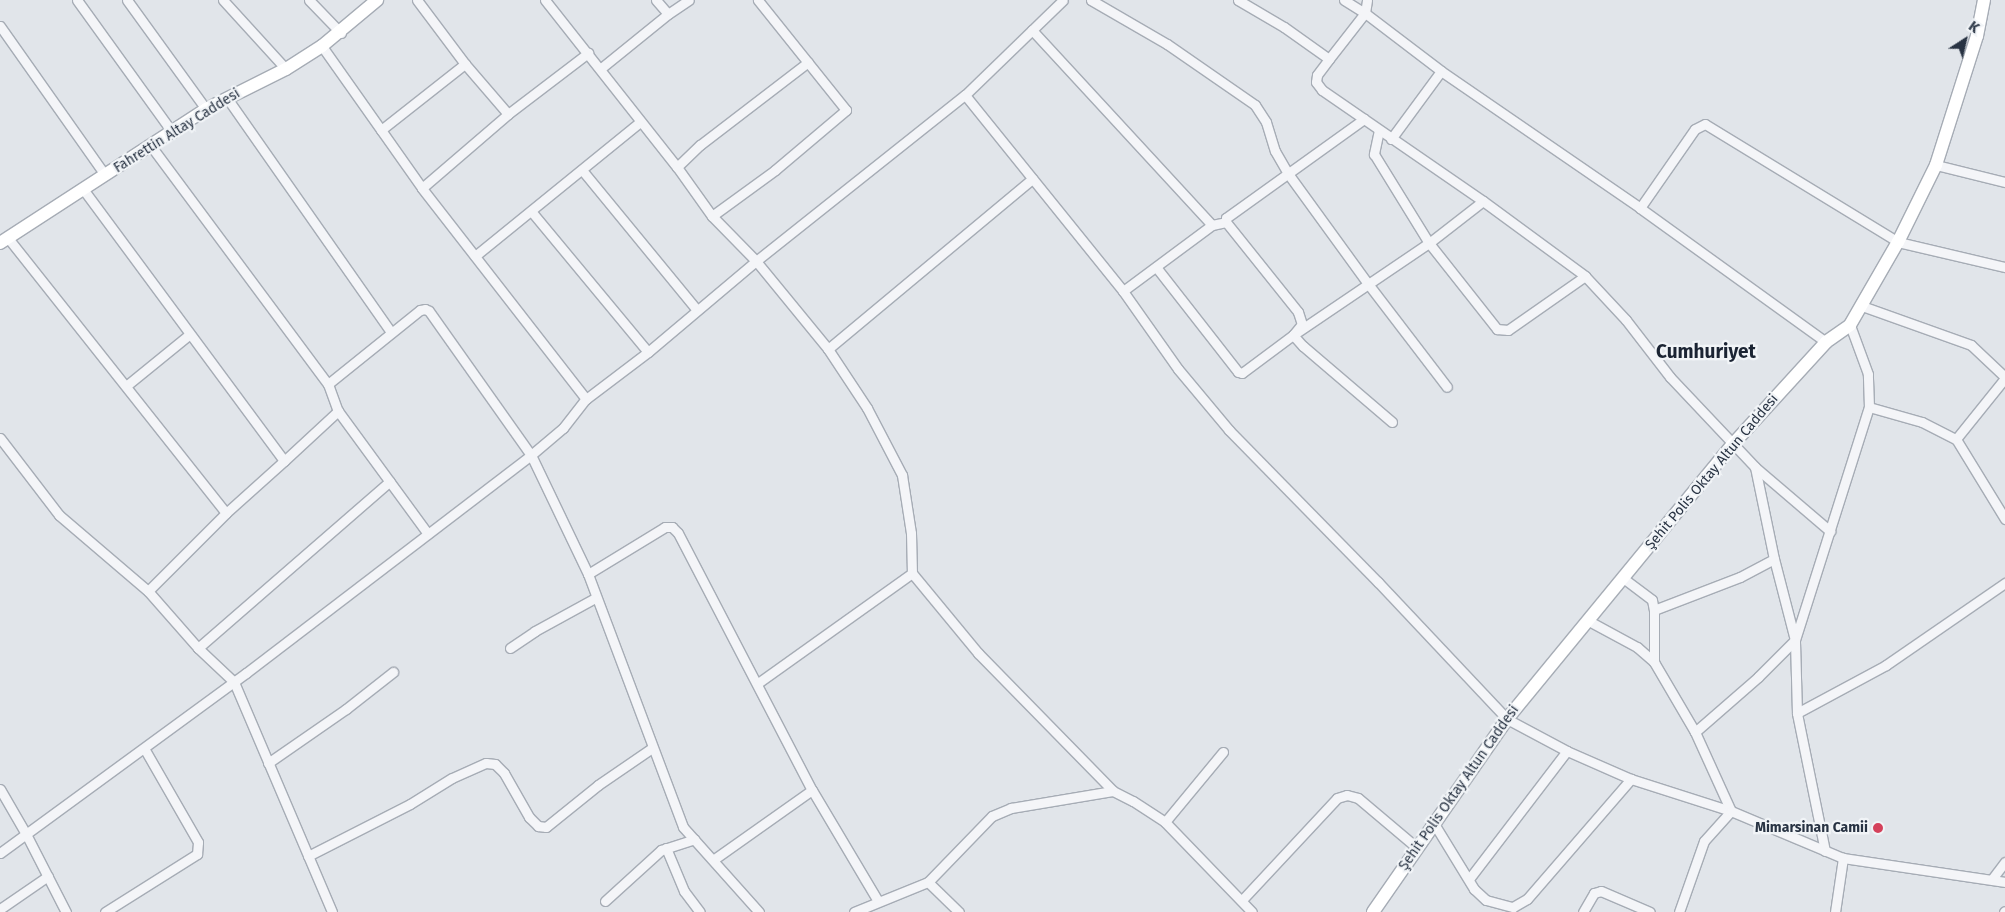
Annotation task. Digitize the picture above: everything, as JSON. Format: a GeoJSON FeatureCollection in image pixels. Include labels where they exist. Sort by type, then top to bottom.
{"type":"FeatureCollection","features":[{"type":"Feature","properties":{"kind":"street"},"geometry":{"type":"LineString","coordinates":[[77,0],[173,133]]}},
{"type":"Feature","properties":{"kind":"street"},"geometry":{"type":"LineString","coordinates":[[127,0],[206,110]]}},
{"type":"Feature","properties":{"kind":"street"},"geometry":{"type":"LineString","coordinates":[[223,0],[286,68]]}},
{"type":"Feature","properties":{"kind":"street"},"geometry":{"type":"LineString","coordinates":[[309,0],[341,33]]}},
{"type":"Feature","properties":{"kind":"street","name":"Fahrettin Altay Caddesi"},"geometry":{"type":"LineString","coordinates":[[4,240],[206,110],[286,68],[322,46],[341,33],[377,0]]}},
{"type":"Feature","properties":{"kind":"street"},"geometry":{"type":"LineString","coordinates":[[417,0],[465,64],[508,114]]}},
{"type":"Feature","properties":{"kind":"street"},"geometry":{"type":"LineString","coordinates":[[545,0],[677,167],[712,216],[756,260],[828,349],[867,408],[902,475],[911,533],[912,573],[978,653],[1113,792],[1133,801],[1165,822],[1252,912]]}},
{"type":"Feature","properties":{"kind":"street"},"geometry":{"type":"LineString","coordinates":[[656,0],[668,14]]}},
{"type":"Feature","properties":{"kind":"street"},"geometry":{"type":"LineString","coordinates":[[600,69],[668,14],[689,0]]}},
{"type":"Feature","properties":{"kind":"street"},"geometry":{"type":"LineString","coordinates":[[712,216],[775,170],[846,110],[758,0]]}},
{"type":"Feature","properties":{"kind":"street"},"geometry":{"type":"LineString","coordinates":[[0,853],[234,682],[531,455],[563,428],[586,399],[648,352],[756,260],[965,95],[1063,0]]}},
{"type":"Feature","properties":{"kind":"street"},"geometry":{"type":"LineString","coordinates":[[1091,0],[1166,44],[1255,105],[1266,122],[1275,151],[1289,175],[1447,387]]}},
{"type":"Feature","properties":{"kind":"street"},"geometry":{"type":"LineString","coordinates":[[1238,0],[1284,27],[1329,59]]}},
{"type":"Feature","properties":{"kind":"street"},"geometry":{"type":"LineString","coordinates":[[1344,0],[1365,13],[1441,71],[1640,208],[1826,342]]}},
{"type":"Feature","properties":{"kind":"street"},"geometry":{"type":"LineString","coordinates":[[1367,0],[1365,13],[1317,75],[1316,82],[1322,90],[1483,201],[1585,276],[1626,320],[1670,377],[1755,468],[1830,531]]}},
{"type":"Feature","properties":{"kind":"street","name":"Şehit Polis Oktay Altun Caddesi"},"geometry":{"type":"LineString","coordinates":[[1373,912],[1416,846],[1507,719],[1587,620],[1733,444],[1826,342],[1850,325],[1898,242],[1936,165],[1976,36],[1981,2]]}},
{"type":"Feature","properties":{"kind":"street"},"geometry":{"type":"LineString","coordinates":[[0,26],[105,175]]}},
{"type":"Feature","properties":{"kind":"street"},"geometry":{"type":"LineString","coordinates":[[1032,30],[1212,225]]}},
{"type":"Feature","properties":{"kind":"street"},"geometry":{"type":"LineString","coordinates":[[322,46],[422,188],[586,399]]}},
{"type":"Feature","properties":{"kind":"street"},"geometry":{"type":"LineString","coordinates":[[422,188],[508,114],[588,53]]}},
{"type":"Feature","properties":{"kind":"street"},"geometry":{"type":"LineString","coordinates":[[677,167],[700,145],[808,62]]}},
{"type":"Feature","properties":{"kind":"street"},"geometry":{"type":"LineString","coordinates":[[381,130],[465,64]]}},
{"type":"Feature","properties":{"kind":"street"},"geometry":{"type":"LineString","coordinates":[[1391,139],[1441,71]]}},
{"type":"Feature","properties":{"kind":"street"},"geometry":{"type":"LineString","coordinates":[[965,95],[1123,291],[1178,369],[1229,430],[1378,582],[1507,719],[1567,751],[1631,780],[1731,811],[1843,858],[2005,882]]}},
{"type":"Feature","properties":{"kind":"street"},"geometry":{"type":"LineString","coordinates":[[227,98],[391,332]]}},
{"type":"Feature","properties":{"kind":"street"},"geometry":{"type":"LineString","coordinates":[[1226,222],[1226,218],[1364,120]]}},
{"type":"Feature","properties":{"kind":"street"},"geometry":{"type":"LineString","coordinates":[[475,256],[640,122]]}},
{"type":"Feature","properties":{"kind":"street"},"geometry":{"type":"LineString","coordinates":[[1640,208],[1695,129],[1706,124],[1898,242],[2005,267]]}},
{"type":"Feature","properties":{"kind":"street"},"geometry":{"type":"LineString","coordinates":[[1379,130],[1374,154],[1428,243],[1492,325],[1500,331],[1508,330],[1585,276]]}},
{"type":"Feature","properties":{"kind":"street"},"geometry":{"type":"LineString","coordinates":[[151,146],[328,384],[338,412],[428,534]]}},
{"type":"Feature","properties":{"kind":"street"},"geometry":{"type":"LineString","coordinates":[[1936,165],[2005,182]]}},
{"type":"Feature","properties":{"kind":"street"},"geometry":{"type":"LineString","coordinates":[[582,170],[697,310]]}},
{"type":"Feature","properties":{"kind":"street"},"geometry":{"type":"LineString","coordinates":[[828,349],[1032,179]]}},
{"type":"Feature","properties":{"kind":"street"},"geometry":{"type":"LineString","coordinates":[[83,189],[284,461]]}},
{"type":"Feature","properties":{"kind":"street"},"geometry":{"type":"LineString","coordinates":[[1156,268],[1238,372],[1242,373],[1293,335],[1428,243],[1483,201]]}},
{"type":"Feature","properties":{"kind":"street"},"geometry":{"type":"LineString","coordinates":[[531,211],[648,352]]}},
{"type":"Feature","properties":{"kind":"street"},"geometry":{"type":"LineString","coordinates":[[1123,291],[1212,225],[1226,222]]}},
{"type":"Feature","properties":{"kind":"street"},"geometry":{"type":"LineString","coordinates":[[1226,222],[1298,312],[1302,324],[1293,335]]}},
{"type":"Feature","properties":{"kind":"street"},"geometry":{"type":"LineString","coordinates":[[4,240],[126,386],[226,513]]}},
{"type":"Feature","properties":{"kind":"street"},"geometry":{"type":"LineString","coordinates":[[1862,306],[1971,345],[2005,378],[1956,439]]}},
{"type":"Feature","properties":{"kind":"street"},"geometry":{"type":"LineString","coordinates":[[328,384],[420,310],[425,309],[429,312],[531,455],[588,574],[595,598],[683,827],[759,912]]}},
{"type":"Feature","properties":{"kind":"street"},"geometry":{"type":"LineString","coordinates":[[1695,732],[1758,678],[1795,640],[1869,407],[1868,374],[1850,325]]}},
{"type":"Feature","properties":{"kind":"street"},"geometry":{"type":"LineString","coordinates":[[126,386],[190,334]]}},
{"type":"Feature","properties":{"kind":"street"},"geometry":{"type":"LineString","coordinates":[[1293,335],[1303,346],[1392,422]]}},
{"type":"Feature","properties":{"kind":"street"},"geometry":{"type":"LineString","coordinates":[[1869,407],[1922,422],[1956,439],[2005,519]]}},
{"type":"Feature","properties":{"kind":"street"},"geometry":{"type":"LineString","coordinates":[[148,591],[226,513],[338,412]]}},
{"type":"Feature","properties":{"kind":"street"},"geometry":{"type":"LineString","coordinates":[[0,438],[59,515],[148,591],[198,648],[234,682],[332,912]]}},
{"type":"Feature","properties":{"kind":"street"},"geometry":{"type":"LineString","coordinates":[[1755,468],[1774,559],[1795,640],[1797,713],[1825,851]]}},
{"type":"Feature","properties":{"kind":"street"},"geometry":{"type":"LineString","coordinates":[[198,648],[390,482]]}},
{"type":"Feature","properties":{"kind":"street"},"geometry":{"type":"LineString","coordinates":[[588,574],[665,527],[672,528],[678,533],[709,587],[812,790],[878,901]]}},
{"type":"Feature","properties":{"kind":"street"},"geometry":{"type":"LineString","coordinates":[[1654,610],[1740,577],[1774,559]]}},
{"type":"Feature","properties":{"kind":"street"},"geometry":{"type":"LineString","coordinates":[[758,683],[912,573]]}},
{"type":"Feature","properties":{"kind":"street"},"geometry":{"type":"LineString","coordinates":[[1623,578],[1652,600],[1654,610],[1654,662]]}},
{"type":"Feature","properties":{"kind":"street"},"geometry":{"type":"LineString","coordinates":[[1797,713],[1886,665],[2005,582]]}},
{"type":"Feature","properties":{"kind":"street"},"geometry":{"type":"LineString","coordinates":[[510,648],[534,631],[595,598]]}},
{"type":"Feature","properties":{"kind":"street"},"geometry":{"type":"LineString","coordinates":[[1587,620],[1637,647],[1654,662],[1695,732],[1731,811]]}},
{"type":"Feature","properties":{"kind":"street"},"geometry":{"type":"LineString","coordinates":[[268,763],[346,709],[393,672]]}},
{"type":"Feature","properties":{"kind":"street"},"geometry":{"type":"LineString","coordinates":[[105,912],[197,854],[198,842],[144,748]]}},
{"type":"Feature","properties":{"kind":"street"},"geometry":{"type":"LineString","coordinates":[[308,856],[410,804],[452,778],[486,763],[495,764],[504,773],[529,817],[538,826],[546,827],[598,785],[652,748]]}},
{"type":"Feature","properties":{"kind":"street"},"geometry":{"type":"LineString","coordinates":[[1469,880],[1567,751]]}},
{"type":"Feature","properties":{"kind":"street"},"geometry":{"type":"LineString","coordinates":[[1165,822],[1223,752]]}},
{"type":"Feature","properties":{"kind":"street"},"geometry":{"type":"LineString","coordinates":[[1433,822],[1474,888],[1486,900],[1513,907],[1526,900],[1631,780]]}},
{"type":"Feature","properties":{"kind":"street"},"geometry":{"type":"LineString","coordinates":[[0,789],[26,834],[66,912]]}},
{"type":"Feature","properties":{"kind":"street"},"geometry":{"type":"LineString","coordinates":[[713,860],[812,790]]}},
{"type":"Feature","properties":{"kind":"street"},"geometry":{"type":"LineString","coordinates":[[854,912],[928,882],[992,816],[1011,808],[1113,792]]}},
{"type":"Feature","properties":{"kind":"street"},"geometry":{"type":"LineString","coordinates":[[1242,900],[1336,798],[1347,795],[1358,798],[1416,846]]}},
{"type":"Feature","properties":{"kind":"street"},"geometry":{"type":"LineString","coordinates":[[1679,912],[1704,841],[1731,811]]}},
{"type":"Feature","properties":{"kind":"street"},"geometry":{"type":"LineString","coordinates":[[605,901],[661,850],[694,840]]}},
{"type":"Feature","properties":{"kind":"street"},"geometry":{"type":"LineString","coordinates":[[666,848],[684,891],[700,912]]}},
{"type":"Feature","properties":{"kind":"street"},"geometry":{"type":"LineString","coordinates":[[1835,912],[1843,858]]}},
{"type":"Feature","properties":{"kind":"street"},"geometry":{"type":"LineString","coordinates":[[1992,879],[2005,862]]}},
{"type":"Feature","properties":{"kind":"street"},"geometry":{"type":"LineString","coordinates":[[0,909],[48,876]]}},
{"type":"Feature","properties":{"kind":"street"},"geometry":{"type":"LineString","coordinates":[[928,882],[959,912]]}},
{"type":"Feature","properties":{"kind":"street"},"geometry":{"type":"LineString","coordinates":[[1583,912],[1594,893],[1601,891],[1650,912]]}},
{"type":"Feature","properties":{"kind":"place","name":"Mimarsinan Camii"},"geometry":{"type":"Point","coordinates":[1878,828]}},
{"type":"Feature","properties":{"kind":"district","name":"Cumhuriyet"},"geometry":{"type":"Point","coordinates":[1706,352]}}]}
